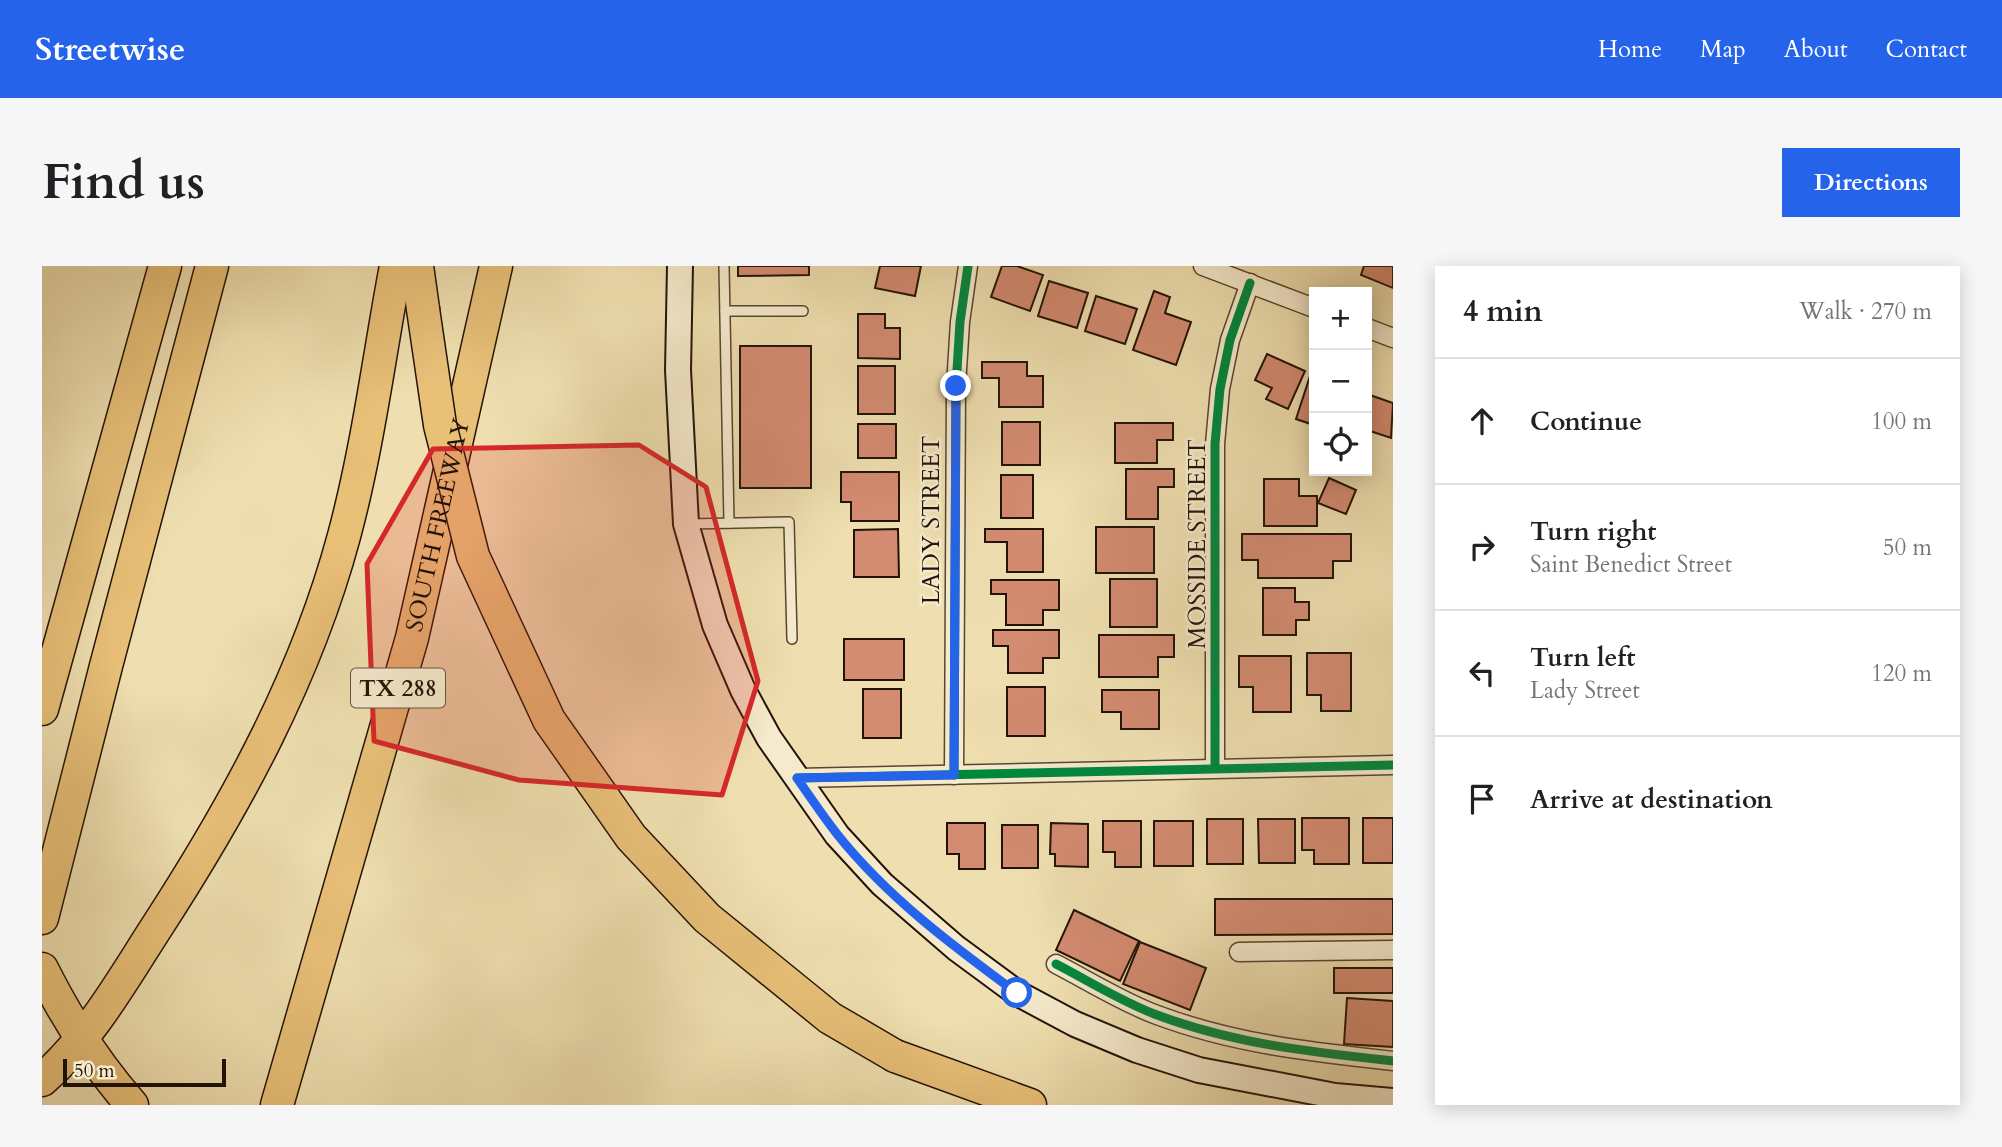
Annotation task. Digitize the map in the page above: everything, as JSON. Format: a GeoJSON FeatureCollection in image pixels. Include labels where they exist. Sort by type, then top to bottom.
{"type":"FeatureCollection","features":[{"type":"Feature","properties":{"kind":"highway"},"geometry":{"type":"LineString","coordinates":[[42,709],[165,266]]}},
{"type":"Feature","properties":{"kind":"highway"},"geometry":{"type":"LineString","coordinates":[[42,918],[212,266]]}},
{"type":"Feature","properties":{"kind":"highway"},"geometry":{"type":"LineString","coordinates":[[42,1080],[62,1062],[99,1018],[202,857],[253,766],[285,701],[303,658],[344,537],[361,467],[396,266]]}},
{"type":"Feature","properties":{"kind":"highway"},"geometry":{"type":"LineString","coordinates":[[417,266],[439,425],[473,556],[548,720],[631,837],[706,918],[830,1018],[895,1056],[1030,1105]]}},
{"type":"Feature","properties":{"kind":"highway","name":"SOUTH FREEWAY"},"geometry":{"type":"LineString","coordinates":[[277,1105],[412,638],[496,266]]}},
{"type":"Feature","properties":{"kind":"highway"},"geometry":{"type":"LineString","coordinates":[[42,969],[58,1002],[100,1069],[132,1105]]}},
{"type":"Feature","properties":{"kind":"main road"},"geometry":{"type":"LineString","coordinates":[[680,266],[678,370],[686,524],[715,625],[733,668],[769,738],[837,835],[883,884],[956,948],[1017,993],[1075,1024],[1137,1050],[1199,1070],[1335,1096],[1393,1101]]}},
{"type":"Feature","properties":{"kind":"street","name":"LADY STREET"},"geometry":{"type":"LineString","coordinates":[[954,775],[956,386],[960,322],[968,266]]}},
{"type":"Feature","properties":{"kind":"street"},"geometry":{"type":"LineString","coordinates":[[1203,266],[1309,306]]}},
{"type":"Feature","properties":{"kind":"street","name":"MOSSIDE STREET"},"geometry":{"type":"LineString","coordinates":[[1215,768],[1215,444],[1220,389],[1230,340],[1250,283]]}},
{"type":"Feature","properties":{"kind":"street"},"geometry":{"type":"LineString","coordinates":[[1372,330],[1393,338]]}},
{"type":"Feature","properties":{"kind":"street"},"geometry":{"type":"LineString","coordinates":[[797,778],[1393,765]]}},
{"type":"Feature","properties":{"kind":"street"},"geometry":{"type":"LineString","coordinates":[[1239,952],[1393,950]]}},
{"type":"Feature","properties":{"kind":"street"},"geometry":{"type":"LineString","coordinates":[[1056,964],[1156,1014],[1251,1043],[1393,1060]]}},
{"type":"Feature","properties":{"kind":"lane"},"geometry":{"type":"LineString","coordinates":[[724,266],[729,523]]}},
{"type":"Feature","properties":{"kind":"lane"},"geometry":{"type":"LineString","coordinates":[[725,311],[803,311]]}},
{"type":"Feature","properties":{"kind":"lane"},"geometry":{"type":"LineString","coordinates":[[686,524],[789,522],[792,639]]}},
{"type":"Feature","properties":{"kind":"highlighted area"},"geometry":{"type":"Polygon","coordinates":[[[639,445],[706,487],[758,681],[722,795],[519,780],[374,741],[367,564],[433,449],[639,445]]]}},
{"type":"Feature","properties":{"kind":"building"},"geometry":{"type":"Polygon","coordinates":[[[738,266],[809,266],[809,275],[738,276],[738,266]]]}},
{"type":"Feature","properties":{"kind":"building"},"geometry":{"type":"Polygon","coordinates":[[[880,266],[921,266],[915,296],[875,288],[880,266]]]}},
{"type":"Feature","properties":{"kind":"building"},"geometry":{"type":"Polygon","coordinates":[[[1002,266],[1017,266],[1043,275],[1030,311],[991,297],[1002,266]]]}},
{"type":"Feature","properties":{"kind":"building"},"geometry":{"type":"Polygon","coordinates":[[[1364,266],[1393,266],[1393,288],[1361,275],[1364,266]]]}},
{"type":"Feature","properties":{"kind":"building"},"geometry":{"type":"Polygon","coordinates":[[[1049,281],[1088,293],[1077,328],[1038,316],[1049,281]]]}},
{"type":"Feature","properties":{"kind":"building"},"geometry":{"type":"Polygon","coordinates":[[[1154,291],[1170,297],[1165,313],[1191,322],[1176,365],[1133,350],[1154,291]]]}},
{"type":"Feature","properties":{"kind":"building"},"geometry":{"type":"Polygon","coordinates":[[[1096,296],[1137,309],[1125,344],[1085,331],[1096,296]]]}},
{"type":"Feature","properties":{"kind":"building"},"geometry":{"type":"Polygon","coordinates":[[[858,314],[885,314],[885,328],[900,328],[900,359],[858,358],[858,314]]]}},
{"type":"Feature","properties":{"kind":"building"},"geometry":{"type":"Polygon","coordinates":[[[740,346],[811,346],[811,488],[740,488],[740,346]]]}},
{"type":"Feature","properties":{"kind":"building"},"geometry":{"type":"Polygon","coordinates":[[[1267,354],[1305,371],[1288,409],[1266,399],[1272,388],[1255,380],[1267,354]]]}},
{"type":"Feature","properties":{"kind":"building"},"geometry":{"type":"Polygon","coordinates":[[[982,362],[1027,362],[1027,376],[1043,376],[1043,407],[999,407],[999,378],[982,378],[982,362]]]}},
{"type":"Feature","properties":{"kind":"building"},"geometry":{"type":"Polygon","coordinates":[[[858,366],[895,366],[895,414],[858,414],[858,366]]]}},
{"type":"Feature","properties":{"kind":"building"},"geometry":{"type":"Polygon","coordinates":[[[1309,379],[1309,423],[1296,419],[1309,379]]]}},
{"type":"Feature","properties":{"kind":"building"},"geometry":{"type":"Polygon","coordinates":[[[1372,396],[1393,403],[1391,438],[1372,432],[1372,396]]]}},
{"type":"Feature","properties":{"kind":"building"},"geometry":{"type":"Polygon","coordinates":[[[1002,422],[1040,422],[1040,465],[1002,465],[1002,422]]]}},
{"type":"Feature","properties":{"kind":"building"},"geometry":{"type":"Polygon","coordinates":[[[1115,423],[1173,423],[1173,440],[1157,440],[1157,463],[1115,463],[1115,423]]]}},
{"type":"Feature","properties":{"kind":"building"},"geometry":{"type":"Polygon","coordinates":[[[858,424],[896,424],[896,458],[858,458],[858,424]]]}},
{"type":"Feature","properties":{"kind":"building"},"geometry":{"type":"Polygon","coordinates":[[[1126,469],[1174,469],[1174,487],[1158,487],[1158,519],[1126,519],[1126,469]]]}},
{"type":"Feature","properties":{"kind":"building"},"geometry":{"type":"Polygon","coordinates":[[[841,472],[899,472],[899,521],[851,521],[851,502],[841,502],[841,472]]]}},
{"type":"Feature","properties":{"kind":"building"},"geometry":{"type":"Polygon","coordinates":[[[1001,475],[1033,475],[1033,518],[1001,518],[1001,475]]]}},
{"type":"Feature","properties":{"kind":"building"},"geometry":{"type":"Polygon","coordinates":[[[1329,478],[1356,490],[1346,514],[1318,503],[1329,478]]]}},
{"type":"Feature","properties":{"kind":"building"},"geometry":{"type":"Polygon","coordinates":[[[1264,479],[1299,479],[1299,496],[1317,496],[1317,526],[1264,526],[1264,479]]]}},
{"type":"Feature","properties":{"kind":"building"},"geometry":{"type":"Polygon","coordinates":[[[1096,527],[1154,527],[1154,573],[1096,573],[1096,527]]]}},
{"type":"Feature","properties":{"kind":"building"},"geometry":{"type":"Polygon","coordinates":[[[898,529],[899,577],[854,577],[854,530],[898,529]]]}},
{"type":"Feature","properties":{"kind":"building"},"geometry":{"type":"Polygon","coordinates":[[[985,529],[1043,529],[1043,572],[1007,572],[1007,542],[985,542],[985,529]]]}},
{"type":"Feature","properties":{"kind":"building"},"geometry":{"type":"Polygon","coordinates":[[[1242,534],[1351,534],[1351,561],[1333,561],[1333,578],[1258,578],[1258,560],[1242,560],[1242,534]]]}},
{"type":"Feature","properties":{"kind":"building"},"geometry":{"type":"Polygon","coordinates":[[[1110,579],[1157,579],[1157,627],[1110,627],[1110,579]]]}},
{"type":"Feature","properties":{"kind":"building"},"geometry":{"type":"Polygon","coordinates":[[[991,580],[1059,580],[1059,610],[1043,610],[1043,625],[1006,625],[1006,594],[991,594],[991,580]]]}},
{"type":"Feature","properties":{"kind":"building"},"geometry":{"type":"Polygon","coordinates":[[[1263,588],[1295,588],[1295,602],[1309,602],[1309,620],[1296,620],[1296,635],[1263,635],[1263,588]]]}},
{"type":"Feature","properties":{"kind":"building"},"geometry":{"type":"Polygon","coordinates":[[[993,630],[1059,630],[1059,658],[1043,658],[1043,673],[1008,673],[1008,646],[993,646],[993,630]]]}},
{"type":"Feature","properties":{"kind":"building"},"geometry":{"type":"Polygon","coordinates":[[[1099,635],[1174,635],[1174,657],[1158,657],[1158,677],[1099,677],[1099,635]]]}},
{"type":"Feature","properties":{"kind":"building"},"geometry":{"type":"Polygon","coordinates":[[[844,639],[904,639],[904,680],[844,680],[844,639]]]}},
{"type":"Feature","properties":{"kind":"building"},"geometry":{"type":"Polygon","coordinates":[[[1307,653],[1351,653],[1351,711],[1321,711],[1321,695],[1307,695],[1307,653]]]}},
{"type":"Feature","properties":{"kind":"building"},"geometry":{"type":"Polygon","coordinates":[[[1239,656],[1291,656],[1291,712],[1253,712],[1253,687],[1239,687],[1239,656]]]}},
{"type":"Feature","properties":{"kind":"building"},"geometry":{"type":"Polygon","coordinates":[[[1007,687],[1045,687],[1045,736],[1007,736],[1007,687]]]}},
{"type":"Feature","properties":{"kind":"building"},"geometry":{"type":"Polygon","coordinates":[[[863,689],[901,689],[901,738],[863,738],[863,689]]]}},
{"type":"Feature","properties":{"kind":"building"},"geometry":{"type":"Polygon","coordinates":[[[1102,690],[1159,690],[1159,729],[1121,729],[1121,712],[1102,712],[1102,690]]]}},
{"type":"Feature","properties":{"kind":"building"},"geometry":{"type":"Polygon","coordinates":[[[1302,818],[1349,818],[1349,864],[1314,864],[1314,850],[1302,850],[1302,818]]]}},
{"type":"Feature","properties":{"kind":"building"},"geometry":{"type":"Polygon","coordinates":[[[1363,818],[1393,818],[1393,863],[1363,863],[1363,818]]]}},
{"type":"Feature","properties":{"kind":"building"},"geometry":{"type":"Polygon","coordinates":[[[1207,819],[1243,819],[1243,864],[1207,864],[1207,819]]]}},
{"type":"Feature","properties":{"kind":"building"},"geometry":{"type":"Polygon","coordinates":[[[1258,819],[1295,819],[1295,863],[1259,863],[1258,819]]]}},
{"type":"Feature","properties":{"kind":"building"},"geometry":{"type":"Polygon","coordinates":[[[1103,821],[1141,821],[1141,867],[1115,867],[1115,852],[1103,852],[1103,821]]]}},
{"type":"Feature","properties":{"kind":"building"},"geometry":{"type":"Polygon","coordinates":[[[1154,821],[1193,821],[1193,866],[1154,866],[1154,821]]]}},
{"type":"Feature","properties":{"kind":"building"},"geometry":{"type":"Polygon","coordinates":[[[947,823],[985,823],[985,869],[959,869],[959,854],[947,854],[947,823]]]}},
{"type":"Feature","properties":{"kind":"building"},"geometry":{"type":"Polygon","coordinates":[[[1051,823],[1088,824],[1088,867],[1055,866],[1055,854],[1050,854],[1051,823]]]}},
{"type":"Feature","properties":{"kind":"building"},"geometry":{"type":"Polygon","coordinates":[[[1002,825],[1038,825],[1038,868],[1002,868],[1002,825]]]}},
{"type":"Feature","properties":{"kind":"building"},"geometry":{"type":"Polygon","coordinates":[[[1215,899],[1393,899],[1393,934],[1215,935],[1215,899]]]}},
{"type":"Feature","properties":{"kind":"building"},"geometry":{"type":"Polygon","coordinates":[[[1074,910],[1139,941],[1120,981],[1056,950],[1074,910]]]}},
{"type":"Feature","properties":{"kind":"building"},"geometry":{"type":"Polygon","coordinates":[[[1140,942],[1206,968],[1190,1010],[1123,984],[1140,942]]]}},
{"type":"Feature","properties":{"kind":"building"},"geometry":{"type":"Polygon","coordinates":[[[1334,968],[1393,968],[1393,993],[1334,993],[1334,968]]]}},
{"type":"Feature","properties":{"kind":"building"},"geometry":{"type":"Polygon","coordinates":[[[1347,998],[1393,1001],[1393,1047],[1344,1044],[1347,998]]]}},
{"type":"Feature","properties":{"kind":"cycle path"},"geometry":{"type":"LineString","coordinates":[[954,775],[956,386],[960,322],[968,266]]}},
{"type":"Feature","properties":{"kind":"cycle path"},"geometry":{"type":"LineString","coordinates":[[1215,768],[1215,444],[1220,389],[1230,340],[1250,283]]}},
{"type":"Feature","properties":{"kind":"cycle path"},"geometry":{"type":"LineString","coordinates":[[797,778],[1393,765]]}},
{"type":"Feature","properties":{"kind":"cycle path"},"geometry":{"type":"LineString","coordinates":[[1056,964],[1131,1004],[1186,1025],[1274,1046],[1393,1061]]}},
{"type":"Feature","properties":{"kind":"route"},"geometry":{"type":"LineString","coordinates":[[956,386],[954,775],[797,778],[837,835],[883,884],[956,948],[1017,993]]}}]}
